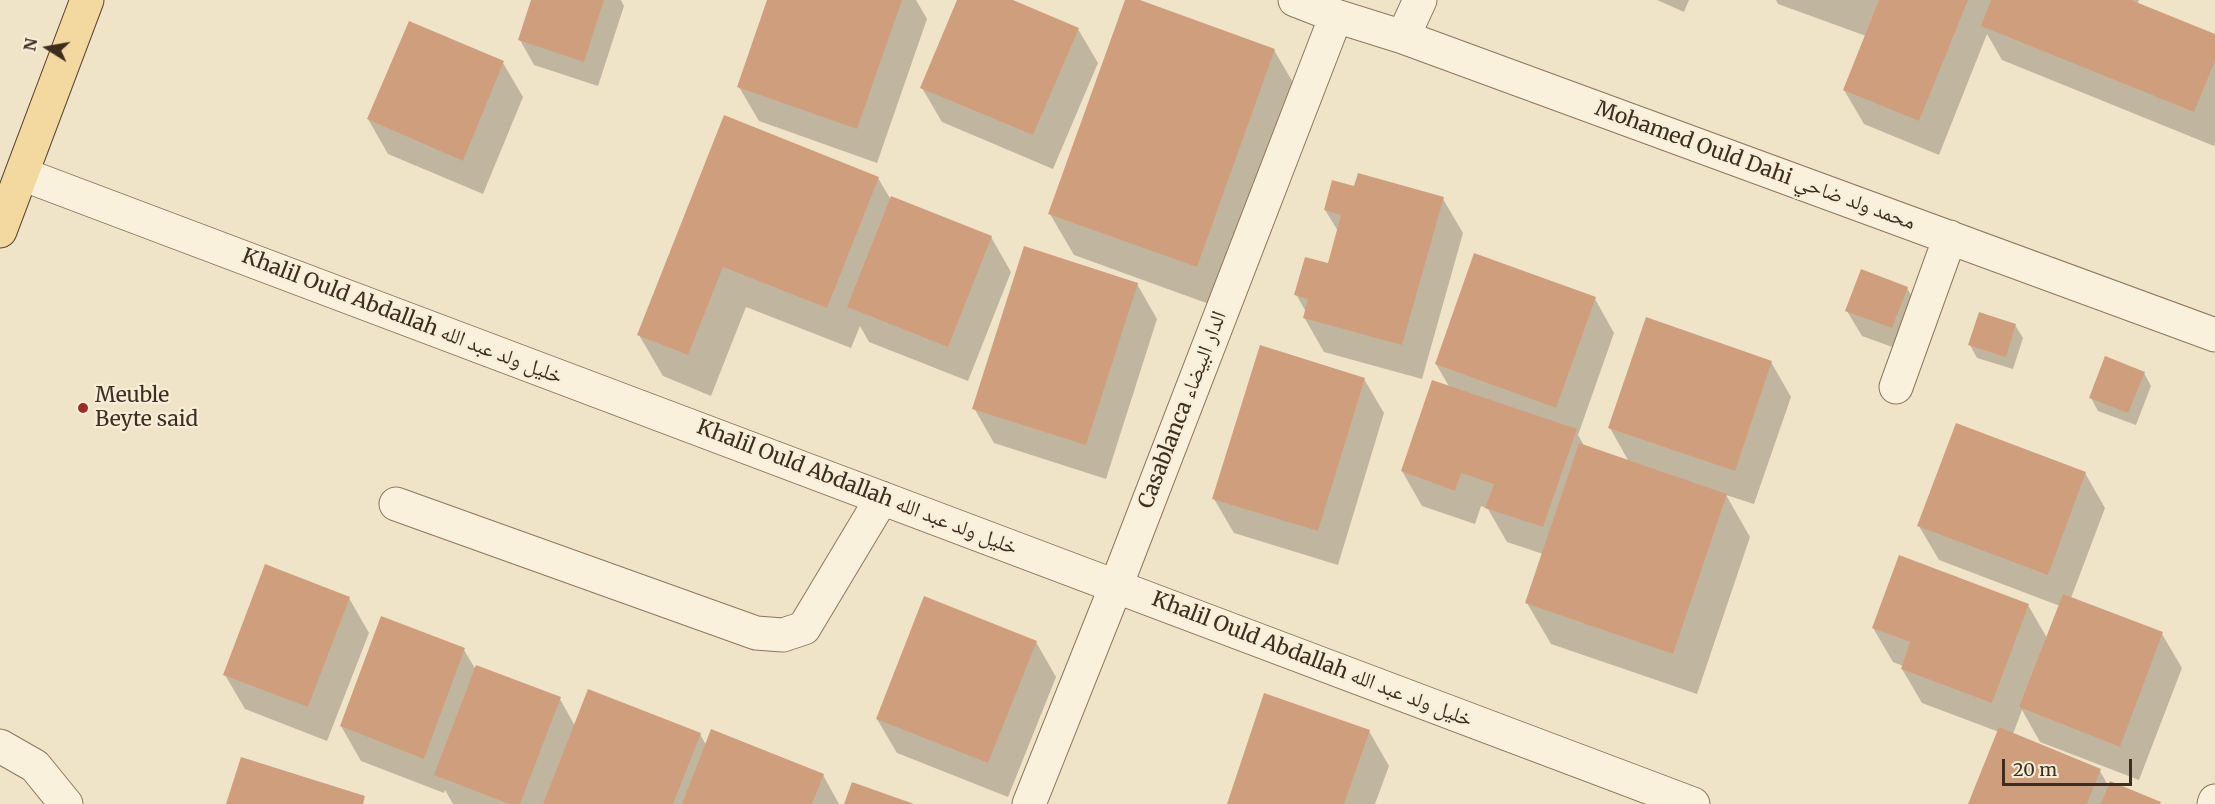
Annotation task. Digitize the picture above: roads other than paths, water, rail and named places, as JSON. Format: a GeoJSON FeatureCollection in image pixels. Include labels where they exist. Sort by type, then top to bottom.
{"type":"FeatureCollection","features":[{"type":"Feature","properties":{"kind":"main road"},"geometry":{"type":"LineString","coordinates":[[0,231],[87,0]]}},
{"type":"Feature","properties":{"kind":"street","name":"Mohamed Ould Dahi محمد ولد ضاحي"},"geometry":{"type":"LineString","coordinates":[[1295,0],[1336,16],[1403,37],[2215,335]]}},
{"type":"Feature","properties":{"kind":"street"},"geometry":{"type":"LineString","coordinates":[[1403,37],[1420,0]]}},
{"type":"Feature","properties":{"kind":"street","name":"Casablanca الدار البيضاء"},"geometry":{"type":"LineString","coordinates":[[1029,804],[1116,586],[1336,16]]}},
{"type":"Feature","properties":{"kind":"street","name":"Khalil Ould Abdallah خليل ولد عبد الله"},"geometry":{"type":"LineString","coordinates":[[22,174],[1693,804]]}},
{"type":"Feature","properties":{"kind":"street"},"geometry":{"type":"LineString","coordinates":[[1896,387],[1950,237]]}},
{"type":"Feature","properties":{"kind":"street"},"geometry":{"type":"LineString","coordinates":[[396,504],[756,633],[783,635],[804,628],[882,498]]}},
{"type":"Feature","properties":{"kind":"street"},"geometry":{"type":"LineString","coordinates":[[0,725],[66,804]]}},
{"type":"Feature","properties":{"kind":"street"},"geometry":{"type":"LineString","coordinates":[[0,746],[35,766]]}},
{"type":"Feature","properties":{"kind":"place","name":"Meuble Beyte said"},"geometry":{"type":"Point","coordinates":[83,408]}}]}
